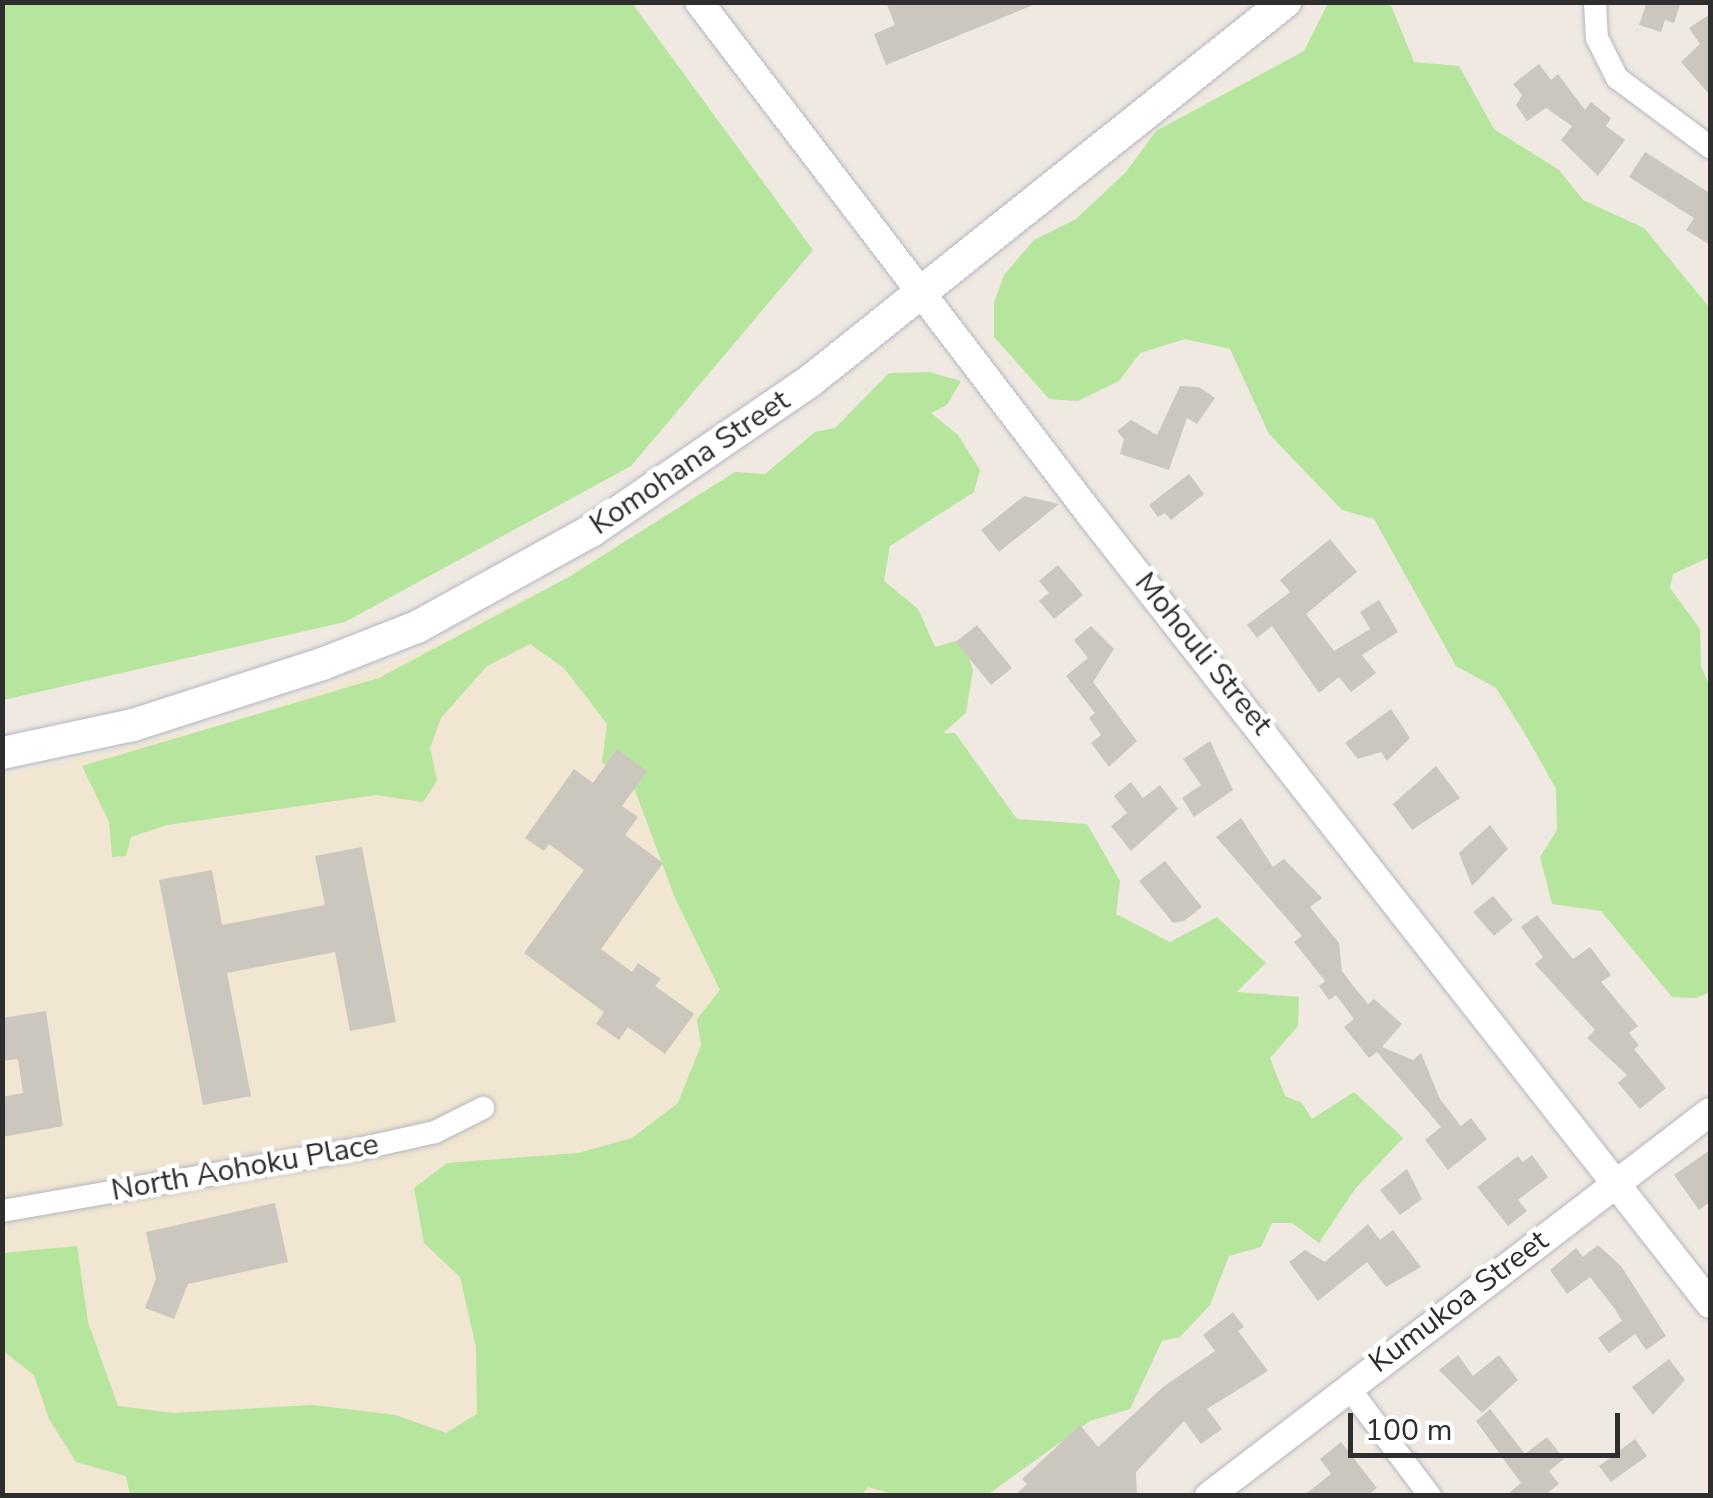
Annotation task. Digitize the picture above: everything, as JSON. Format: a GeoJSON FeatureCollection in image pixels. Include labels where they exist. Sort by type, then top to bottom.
{"type":"FeatureCollection","features":[{"type":"Feature","properties":{"kind":"main road","name":"Komohana Street"},"geometry":{"type":"LineString","coordinates":[[2,753],[230,698],[417,626],[591,532],[722,446],[1285,2]]}},
{"type":"Feature","properties":{"kind":"street","name":"Mohouli Street"},"geometry":{"type":"LineString","coordinates":[[699,2],[1090,514],[1618,1180],[1710,1304]]}},
{"type":"Feature","properties":{"kind":"street"},"geometry":{"type":"LineString","coordinates":[[1595,2],[1597,38],[1616,78],[1710,148]]}},
{"type":"Feature","properties":{"kind":"street","name":"North Aohoku Place"},"geometry":{"type":"LineString","coordinates":[[2,1212],[368,1147],[435,1132],[484,1108]]}},
{"type":"Feature","properties":{"kind":"street","name":"Kumukoa Street"},"geometry":{"type":"LineString","coordinates":[[1209,1496],[1710,1112]]}},
{"type":"Feature","properties":{"kind":"street"},"geometry":{"type":"LineString","coordinates":[[1348,1387],[1430,1496]]}},
{"type":"Feature","properties":{"kind":"shaded area"},"geometry":{"type":"Polygon","coordinates":[[[537,591],[1081,1421],[990,1495],[3,1496],[3,776],[237,721],[427,649],[537,591]]]}},
{"type":"Feature","properties":{"kind":"green space"},"geometry":{"type":"Polygon","coordinates":[[[2,3],[632,3],[813,250],[631,466],[345,622],[3,700],[2,3]]]}},
{"type":"Feature","properties":{"kind":"green space"},"geometry":{"type":"Polygon","coordinates":[[[1328,3],[1390,3],[1414,62],[1459,66],[1494,129],[1559,170],[1583,200],[1644,228],[1710,308],[1710,557],[1673,574],[1670,588],[1700,629],[1701,666],[1710,687],[1710,992],[1696,998],[1672,997],[1601,911],[1552,904],[1540,857],[1557,830],[1556,789],[1528,739],[1496,688],[1456,666],[1374,519],[1342,510],[1269,434],[1230,349],[1185,339],[1140,353],[1119,381],[1078,401],[1049,399],[994,337],[994,303],[1004,275],[1034,240],[1076,219],[1126,172],[1156,131],[1304,51],[1328,3]]]}},
{"type":"Feature","properties":{"kind":"green space"},"geometry":{"type":"Polygon","coordinates":[[[929,372],[961,381],[947,405],[931,413],[958,435],[980,470],[974,492],[890,546],[884,581],[918,609],[935,647],[963,639],[973,670],[966,713],[943,733],[955,733],[1017,819],[1087,824],[1120,881],[1116,914],[1170,942],[1217,917],[1266,963],[1237,992],[1299,997],[1298,1026],[1270,1058],[1285,1096],[1302,1103],[1312,1119],[1354,1092],[1403,1138],[1355,1189],[1319,1243],[1292,1223],[1272,1223],[1261,1247],[1229,1256],[1210,1305],[1180,1337],[1162,1341],[1130,1409],[1090,1421],[987,1495],[896,1495],[868,1487],[861,1496],[130,1495],[126,1476],[76,1462],[49,1419],[34,1375],[3,1351],[2,1253],[77,1246],[88,1322],[118,1406],[173,1413],[313,1405],[396,1415],[446,1433],[477,1414],[476,1347],[460,1277],[424,1243],[414,1188],[447,1163],[578,1153],[632,1138],[678,1103],[701,1045],[697,1019],[720,990],[675,898],[634,788],[602,762],[607,724],[564,668],[530,644],[487,666],[441,718],[430,748],[437,781],[423,802],[376,795],[167,825],[131,837],[126,856],[112,857],[109,822],[82,766],[379,678],[567,578],[735,472],[765,474],[815,432],[835,428],[889,373],[929,372]]]}},
{"type":"Feature","properties":{"kind":"building"},"geometry":{"type":"Polygon","coordinates":[[[886,2],[1038,3],[886,65],[874,34],[895,25],[886,2]]]}},
{"type":"Feature","properties":{"kind":"building"},"geometry":{"type":"Polygon","coordinates":[[[1647,2],[1681,2],[1674,23],[1665,20],[1661,32],[1639,25],[1647,2]]]}},
{"type":"Feature","properties":{"kind":"building"},"geometry":{"type":"Polygon","coordinates":[[[1710,14],[1710,95],[1681,62],[1700,44],[1689,28],[1710,14]]]}},
{"type":"Feature","properties":{"kind":"building"},"geometry":{"type":"Polygon","coordinates":[[[1539,64],[1551,80],[1558,74],[1585,110],[1591,102],[1611,118],[1606,126],[1625,140],[1598,176],[1561,140],[1572,126],[1546,108],[1527,121],[1516,105],[1522,95],[1513,84],[1539,64]]]}},
{"type":"Feature","properties":{"kind":"building"},"geometry":{"type":"Polygon","coordinates":[[[1645,152],[1710,193],[1710,245],[1686,230],[1694,218],[1629,177],[1645,152]]]}},
{"type":"Feature","properties":{"kind":"building"},"geometry":{"type":"Polygon","coordinates":[[[1180,386],[1199,387],[1215,398],[1197,424],[1187,418],[1169,470],[1120,454],[1124,439],[1117,431],[1131,420],[1157,435],[1180,386]]]}},
{"type":"Feature","properties":{"kind":"building"},"geometry":{"type":"Polygon","coordinates":[[[1189,474],[1204,494],[1171,520],[1165,513],[1158,517],[1149,505],[1189,474]]]}},
{"type":"Feature","properties":{"kind":"building"},"geometry":{"type":"Polygon","coordinates":[[[1024,496],[1059,504],[999,552],[981,530],[1024,496]]]}},
{"type":"Feature","properties":{"kind":"building"},"geometry":{"type":"Polygon","coordinates":[[[1330,539],[1357,572],[1306,614],[1334,651],[1370,629],[1360,612],[1379,600],[1398,632],[1362,655],[1376,673],[1351,692],[1339,677],[1319,693],[1272,626],[1257,638],[1247,625],[1290,592],[1280,580],[1330,539]]]}},
{"type":"Feature","properties":{"kind":"building"},"geometry":{"type":"Polygon","coordinates":[[[1058,565],[1083,595],[1054,619],[1039,601],[1049,593],[1039,581],[1058,565]]]}},
{"type":"Feature","properties":{"kind":"building"},"geometry":{"type":"Polygon","coordinates":[[[977,625],[1012,668],[991,685],[956,642],[977,625]]]}},
{"type":"Feature","properties":{"kind":"building"},"geometry":{"type":"Polygon","coordinates":[[[1091,626],[1114,649],[1093,682],[1137,741],[1109,767],[1091,743],[1101,735],[1089,718],[1095,713],[1066,676],[1088,658],[1074,640],[1091,626]]]}},
{"type":"Feature","properties":{"kind":"building"},"geometry":{"type":"Polygon","coordinates":[[[1391,709],[1410,738],[1387,761],[1381,752],[1358,759],[1345,743],[1391,709]]]}},
{"type":"Feature","properties":{"kind":"building"},"geometry":{"type":"Polygon","coordinates":[[[1210,741],[1233,790],[1194,817],[1182,798],[1201,785],[1183,759],[1210,741]]]}},
{"type":"Feature","properties":{"kind":"building"},"geometry":{"type":"Polygon","coordinates":[[[617,749],[647,771],[622,806],[638,817],[625,835],[663,863],[601,949],[632,972],[638,963],[661,979],[655,986],[694,1014],[665,1054],[628,1027],[619,1040],[596,1024],[604,1012],[524,953],[584,870],[549,844],[544,851],[525,838],[574,769],[593,783],[617,749]]]}},
{"type":"Feature","properties":{"kind":"building"},"geometry":{"type":"Polygon","coordinates":[[[1436,766],[1460,798],[1412,830],[1393,804],[1436,766]]]}},
{"type":"Feature","properties":{"kind":"building"},"geometry":{"type":"Polygon","coordinates":[[[1131,782],[1143,798],[1160,785],[1178,809],[1131,851],[1111,826],[1127,813],[1114,796],[1131,782]]]}},
{"type":"Feature","properties":{"kind":"building"},"geometry":{"type":"Polygon","coordinates":[[[1241,818],[1273,867],[1284,859],[1322,898],[1310,907],[1339,943],[1342,971],[1351,983],[1368,1004],[1374,999],[1402,1024],[1382,1047],[1413,1060],[1421,1053],[1440,1099],[1461,1126],[1471,1118],[1487,1139],[1448,1170],[1425,1140],[1441,1127],[1377,1052],[1369,1058],[1344,1027],[1354,1019],[1336,995],[1329,1000],[1319,986],[1325,981],[1294,942],[1302,936],[1216,837],[1241,818]]]}},
{"type":"Feature","properties":{"kind":"building"},"geometry":{"type":"Polygon","coordinates":[[[1490,825],[1508,849],[1472,886],[1459,853],[1490,825]]]}},
{"type":"Feature","properties":{"kind":"building"},"geometry":{"type":"Polygon","coordinates":[[[362,847],[396,1022],[350,1031],[335,952],[227,973],[251,1096],[203,1105],[159,880],[212,870],[222,925],[325,905],[315,856],[362,847]]]}},
{"type":"Feature","properties":{"kind":"building"},"geometry":{"type":"Polygon","coordinates":[[[1165,861],[1202,907],[1184,921],[1173,923],[1139,881],[1165,861]]]}},
{"type":"Feature","properties":{"kind":"building"},"geometry":{"type":"Polygon","coordinates":[[[1493,896],[1513,920],[1494,936],[1473,912],[1493,896]]]}},
{"type":"Feature","properties":{"kind":"building"},"geometry":{"type":"Polygon","coordinates":[[[1537,915],[1573,959],[1590,947],[1611,975],[1601,982],[1638,1026],[1629,1033],[1639,1045],[1634,1049],[1666,1088],[1640,1109],[1618,1083],[1627,1075],[1587,1038],[1595,1030],[1535,964],[1543,957],[1521,927],[1537,915]]]}},
{"type":"Feature","properties":{"kind":"building"},"geometry":{"type":"Polygon","coordinates":[[[46,1011],[63,1126],[2,1137],[2,1097],[23,1093],[18,1059],[2,1061],[2,1018],[46,1011]]]}},
{"type":"Feature","properties":{"kind":"building"},"geometry":{"type":"Polygon","coordinates":[[[1710,1150],[1710,1202],[1699,1210],[1674,1175],[1710,1150]]]}},
{"type":"Feature","properties":{"kind":"building"},"geometry":{"type":"Polygon","coordinates":[[[1532,1155],[1548,1177],[1518,1200],[1527,1211],[1508,1226],[1477,1187],[1518,1156],[1523,1162],[1532,1155]]]}},
{"type":"Feature","properties":{"kind":"building"},"geometry":{"type":"Polygon","coordinates":[[[1407,1169],[1422,1199],[1400,1215],[1380,1190],[1407,1169]]]}},
{"type":"Feature","properties":{"kind":"building"},"geometry":{"type":"Polygon","coordinates":[[[275,1203],[288,1262],[188,1284],[174,1319],[145,1308],[156,1279],[146,1232],[275,1203]]]}},
{"type":"Feature","properties":{"kind":"building"},"geometry":{"type":"Polygon","coordinates":[[[1368,1224],[1380,1240],[1393,1230],[1421,1267],[1386,1287],[1367,1262],[1318,1301],[1289,1262],[1305,1250],[1325,1262],[1368,1224]]]}},
{"type":"Feature","properties":{"kind":"building"},"geometry":{"type":"Polygon","coordinates":[[[1598,1245],[1621,1266],[1666,1336],[1646,1350],[1635,1334],[1609,1353],[1598,1338],[1622,1321],[1615,1309],[1590,1277],[1567,1294],[1550,1270],[1576,1248],[1583,1257],[1598,1245]]]}},
{"type":"Feature","properties":{"kind":"building"},"geometry":{"type":"Polygon","coordinates":[[[1233,1312],[1244,1327],[1238,1331],[1268,1371],[1207,1409],[1222,1429],[1201,1444],[1184,1421],[1136,1472],[1137,1496],[1014,1496],[1027,1484],[1022,1479],[1080,1425],[1098,1447],[1163,1387],[1215,1351],[1203,1335],[1233,1312]]]}},
{"type":"Feature","properties":{"kind":"building"},"geometry":{"type":"Polygon","coordinates":[[[1458,1355],[1473,1376],[1499,1355],[1518,1380],[1482,1413],[1439,1370],[1458,1355]]]}},
{"type":"Feature","properties":{"kind":"building"},"geometry":{"type":"Polygon","coordinates":[[[1669,1359],[1685,1380],[1653,1415],[1632,1387],[1669,1359]]]}},
{"type":"Feature","properties":{"kind":"building"},"geometry":{"type":"Polygon","coordinates":[[[1490,1409],[1525,1454],[1547,1437],[1564,1459],[1549,1471],[1559,1484],[1544,1496],[1505,1496],[1521,1483],[1476,1421],[1490,1409]]]}},
{"type":"Feature","properties":{"kind":"building"},"geometry":{"type":"Polygon","coordinates":[[[1635,1439],[1647,1456],[1611,1482],[1599,1466],[1635,1439]]]}},
{"type":"Feature","properties":{"kind":"building"},"geometry":{"type":"Polygon","coordinates":[[[1341,1442],[1377,1488],[1367,1496],[1303,1496],[1331,1474],[1320,1459],[1341,1442]]]}}]}
